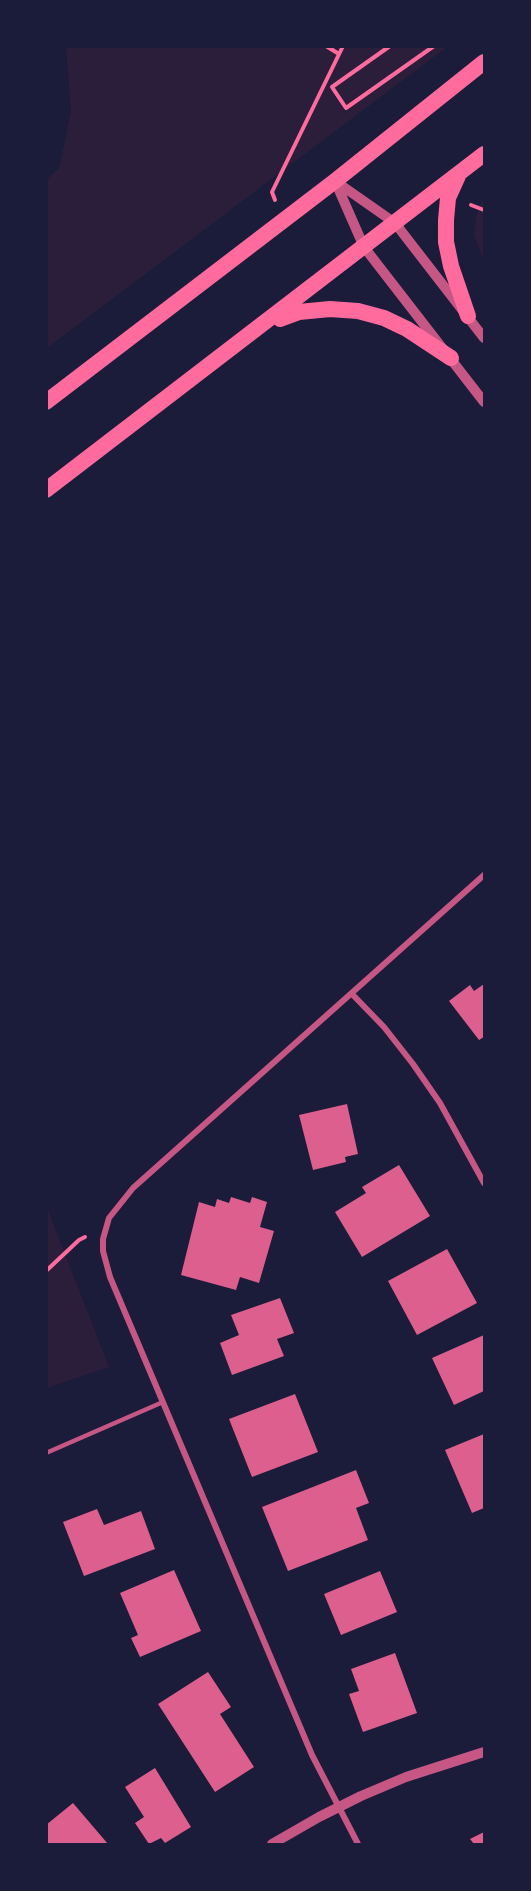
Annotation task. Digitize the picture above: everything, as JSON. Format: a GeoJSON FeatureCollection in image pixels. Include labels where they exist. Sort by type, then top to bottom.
{"type":"FeatureCollection","features":[{"type":"Feature","properties":{"kind":"highway"},"geometry":{"type":"LineString","coordinates":[[46,402],[335,181],[484,62]]}},
{"type":"Feature","properties":{"kind":"highway"},"geometry":{"type":"LineString","coordinates":[[46,490],[484,154]]}},
{"type":"Feature","properties":{"kind":"highway"},"geometry":{"type":"LineString","coordinates":[[460,173],[448,198],[446,242],[450,266],[468,316]]}},
{"type":"Feature","properties":{"kind":"highway"},"geometry":{"type":"LineString","coordinates":[[262,326],[299,312],[330,309],[358,311],[384,318],[407,329],[451,358]]}},
{"type":"Feature","properties":{"kind":"street"},"geometry":{"type":"LineString","coordinates":[[335,181],[395,223],[484,338]]}},
{"type":"Feature","properties":{"kind":"street"},"geometry":{"type":"LineString","coordinates":[[335,181],[364,247],[484,402]]}},
{"type":"Feature","properties":{"kind":"street"},"geometry":{"type":"LineString","coordinates":[[358,1845],[312,1755],[108,1270],[103,1251],[105,1228],[116,1208],[133,1188],[484,875]]}},
{"type":"Feature","properties":{"kind":"street"},"geometry":{"type":"LineString","coordinates":[[352,994],[384,1027],[413,1064],[440,1103],[484,1183]]}},
{"type":"Feature","properties":{"kind":"street"},"geometry":{"type":"LineString","coordinates":[[272,1845],[339,1807],[406,1778],[484,1752]]}},
{"type":"Feature","properties":{"kind":"lane"},"geometry":{"type":"LineString","coordinates":[[46,1453],[163,1402]]}},
{"type":"Feature","properties":{"kind":"path"},"geometry":{"type":"LineString","coordinates":[[326,46],[339,54]]}},
{"type":"Feature","properties":{"kind":"path"},"geometry":{"type":"LineString","coordinates":[[283,220],[272,192],[343,46]]}},
{"type":"Feature","properties":{"kind":"path"},"geometry":{"type":"LineString","coordinates":[[390,46],[332,87],[346,108],[434,46]]}},
{"type":"Feature","properties":{"kind":"path"},"geometry":{"type":"LineString","coordinates":[[46,1271],[79,1240],[105,1228]]}},
{"type":"Feature","properties":{"kind":"shaded area"},"geometry":{"type":"Polygon","coordinates":[[[66,47],[447,47],[47,348],[47,179],[59,168],[71,112],[66,47]]]}},
{"type":"Feature","properties":{"kind":"shaded area"},"geometry":{"type":"Polygon","coordinates":[[[484,195],[484,263],[474,235],[476,217],[484,195]]]}},
{"type":"Feature","properties":{"kind":"shaded area"},"geometry":{"type":"Polygon","coordinates":[[[46,1205],[109,1367],[47,1388],[46,1388],[46,1205]]]}},
{"type":"Feature","properties":{"kind":"building"},"geometry":{"type":"Polygon","coordinates":[[[484,984],[484,1037],[479,1040],[449,1001],[470,985],[474,991],[484,984]]]}},
{"type":"Feature","properties":{"kind":"building"},"geometry":{"type":"Polygon","coordinates":[[[347,1104],[358,1154],[345,1157],[346,1162],[313,1170],[299,1115],[347,1104]]]}},
{"type":"Feature","properties":{"kind":"building"},"geometry":{"type":"Polygon","coordinates":[[[399,1165],[430,1216],[362,1257],[335,1212],[366,1193],[362,1187],[399,1165]]]}},
{"type":"Feature","properties":{"kind":"building"},"geometry":{"type":"Polygon","coordinates":[[[231,1197],[250,1203],[252,1197],[267,1202],[260,1227],[274,1231],[259,1283],[240,1277],[236,1290],[181,1275],[199,1202],[215,1207],[217,1199],[229,1203],[231,1197]]]}},
{"type":"Feature","properties":{"kind":"building"},"geometry":{"type":"Polygon","coordinates":[[[447,1249],[477,1303],[417,1335],[388,1281],[447,1249]]]}},
{"type":"Feature","properties":{"kind":"building"},"geometry":{"type":"Polygon","coordinates":[[[280,1298],[294,1333],[277,1339],[284,1356],[232,1375],[220,1343],[239,1335],[231,1315],[280,1298]]]}},
{"type":"Feature","properties":{"kind":"building"},"geometry":{"type":"Polygon","coordinates":[[[484,1335],[484,1391],[454,1405],[432,1358],[484,1335]]]}},
{"type":"Feature","properties":{"kind":"building"},"geometry":{"type":"Polygon","coordinates":[[[295,1394],[318,1452],[252,1477],[229,1419],[295,1394]]]}},
{"type":"Feature","properties":{"kind":"building"},"geometry":{"type":"Polygon","coordinates":[[[484,1434],[484,1508],[472,1513],[445,1450],[484,1434]]]}},
{"type":"Feature","properties":{"kind":"building"},"geometry":{"type":"Polygon","coordinates":[[[356,1470],[369,1503],[356,1508],[368,1540],[288,1571],[262,1507],[356,1470]]]}},
{"type":"Feature","properties":{"kind":"building"},"geometry":{"type":"Polygon","coordinates":[[[97,1509],[104,1525],[141,1511],[155,1549],[84,1576],[63,1522],[97,1509]]]}},
{"type":"Feature","properties":{"kind":"building"},"geometry":{"type":"Polygon","coordinates":[[[174,1570],[201,1631],[140,1657],[131,1638],[138,1635],[120,1593],[174,1570]]]}},
{"type":"Feature","properties":{"kind":"building"},"geometry":{"type":"Polygon","coordinates":[[[380,1571],[397,1612],[341,1635],[324,1594],[380,1571]]]}},
{"type":"Feature","properties":{"kind":"building"},"geometry":{"type":"Polygon","coordinates":[[[395,1653],[417,1713],[363,1732],[349,1694],[359,1691],[351,1669],[395,1653]]]}},
{"type":"Feature","properties":{"kind":"building"},"geometry":{"type":"Polygon","coordinates":[[[208,1672],[231,1707],[220,1714],[254,1767],[215,1792],[158,1704],[208,1672]]]}},
{"type":"Feature","properties":{"kind":"building"},"geometry":{"type":"Polygon","coordinates":[[[155,1768],[191,1827],[165,1843],[161,1838],[149,1844],[135,1823],[144,1817],[125,1787],[155,1768]]]}},
{"type":"Feature","properties":{"kind":"building"},"geometry":{"type":"Polygon","coordinates":[[[73,1803],[108,1844],[46,1844],[46,1825],[73,1803]]]}},
{"type":"Feature","properties":{"kind":"building"},"geometry":{"type":"Polygon","coordinates":[[[484,1832],[484,1844],[474,1844],[470,1839],[484,1832]]]}}]}
